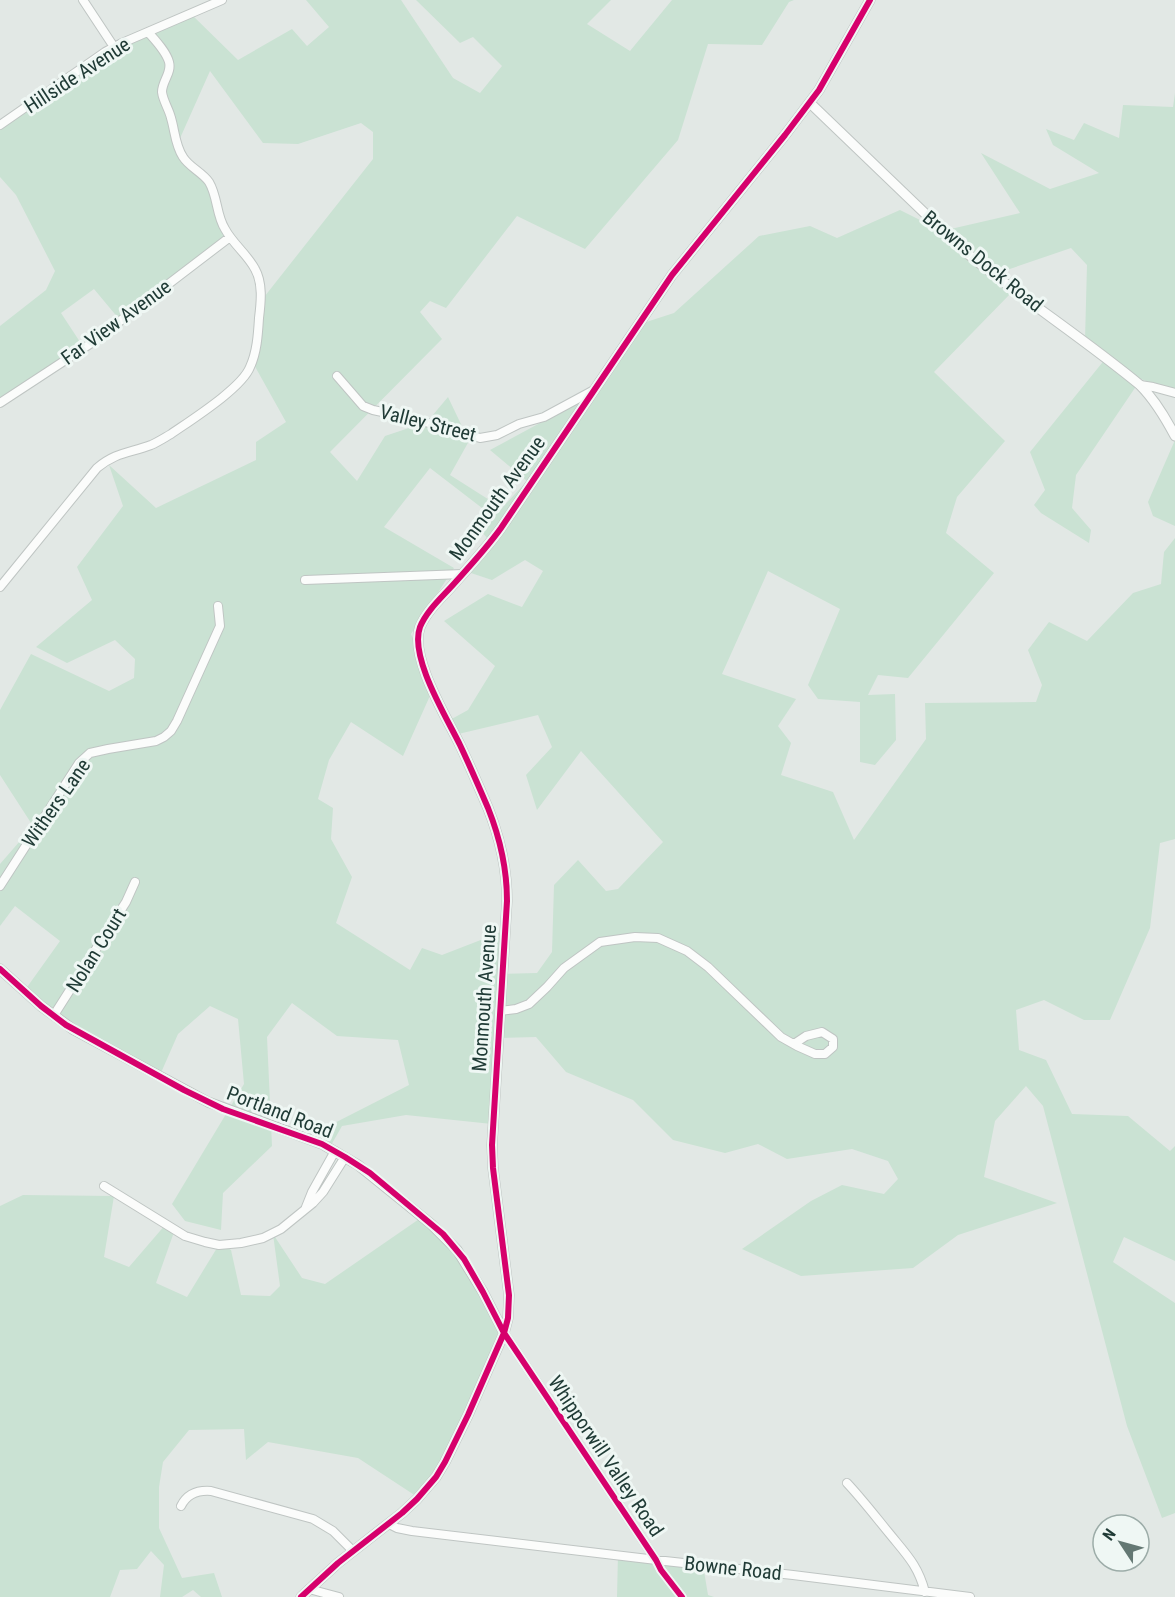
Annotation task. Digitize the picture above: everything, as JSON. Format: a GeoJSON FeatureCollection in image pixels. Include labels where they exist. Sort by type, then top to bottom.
{"type":"FeatureCollection","features":[{"type":"Feature","properties":{"kind":"street"},"geometry":{"type":"LineString","coordinates":[[83,0],[114,47]]}},
{"type":"Feature","properties":{"kind":"street","name":"Hillside Avenue"},"geometry":{"type":"LineString","coordinates":[[0,125],[114,47],[222,0]]}},
{"type":"Feature","properties":{"kind":"street","name":"Monmouth Avenue"},"geometry":{"type":"LineString","coordinates":[[301,1597],[353,1551],[389,1524],[417,1499],[436,1477],[468,1415],[504,1333],[508,1318],[509,1295],[492,1145],[507,902],[505,866],[495,827],[483,798],[461,746],[428,682],[418,640],[421,625],[426,616],[501,528],[672,275],[810,103],[870,0]]}},
{"type":"Feature","properties":{"kind":"street"},"geometry":{"type":"LineString","coordinates":[[0,587],[105,461],[118,454],[160,440],[231,390],[250,369],[261,308],[259,278],[248,258],[224,228],[215,194],[208,182],[186,161],[178,148],[162,92],[168,76],[169,62],[148,32]]}},
{"type":"Feature","properties":{"kind":"street","name":"Browns Dock Road"},"geometry":{"type":"LineString","coordinates":[[810,103],[962,249],[1140,385],[1175,393]]}},
{"type":"Feature","properties":{"kind":"street","name":"Far View Avenue"},"geometry":{"type":"LineString","coordinates":[[0,403],[90,344],[230,237]]}},
{"type":"Feature","properties":{"kind":"street","name":"Valley Street"},"geometry":{"type":"LineString","coordinates":[[337,376],[363,406],[415,419],[473,438],[496,435],[519,424],[544,417],[594,390]]}},
{"type":"Feature","properties":{"kind":"street"},"geometry":{"type":"LineString","coordinates":[[1140,385],[1165,415],[1175,436]]}},
{"type":"Feature","properties":{"kind":"street"},"geometry":{"type":"LineString","coordinates":[[306,580],[463,574]]}},
{"type":"Feature","properties":{"kind":"street","name":"Withers Lane"},"geometry":{"type":"LineString","coordinates":[[0,886],[85,756],[108,749],[156,741],[171,731],[220,626],[218,606]]}},
{"type":"Feature","properties":{"kind":"street","name":"Nolan Court"},"geometry":{"type":"LineString","coordinates":[[54,1015],[126,903],[135,882]]}},
{"type":"Feature","properties":{"kind":"street"},"geometry":{"type":"LineString","coordinates":[[500,1011],[516,1009],[529,1004],[564,968],[600,942],[634,937],[658,938],[687,951],[701,961],[781,1037],[794,1044],[814,1054],[825,1054],[833,1047],[833,1039],[822,1032],[806,1036],[794,1044]]}},
{"type":"Feature","properties":{"kind":"street","name":"Portland Road"},"geometry":{"type":"LineString","coordinates":[[0,969],[41,1006],[82,1034],[208,1102],[312,1140],[345,1156],[370,1173],[443,1234],[457,1250],[483,1292],[504,1333]]}},
{"type":"Feature","properties":{"kind":"street"},"geometry":{"type":"LineString","coordinates":[[305,1208],[335,1151]]}},
{"type":"Feature","properties":{"kind":"street"},"geometry":{"type":"LineString","coordinates":[[104,1186],[178,1232],[219,1245],[241,1243],[270,1235],[292,1221],[323,1192],[345,1156]]}},
{"type":"Feature","properties":{"kind":"street","name":"Whipporwill Valley Road"},"geometry":{"type":"LineString","coordinates":[[504,1333],[681,1597]]}},
{"type":"Feature","properties":{"kind":"street"},"geometry":{"type":"LineString","coordinates":[[847,1483],[912,1561],[919,1572],[926,1592]]}},
{"type":"Feature","properties":{"kind":"street"},"geometry":{"type":"LineString","coordinates":[[181,1506],[186,1498],[197,1491],[211,1491],[313,1519],[333,1531],[353,1551]]}},
{"type":"Feature","properties":{"kind":"street","name":"Bowne Road"},"geometry":{"type":"LineString","coordinates":[[389,1524],[412,1531],[970,1597]]}},
{"type":"Feature","properties":{"kind":"street"},"geometry":{"type":"LineString","coordinates":[[309,1589],[339,1597]]}},
{"type":"Feature","properties":{"kind":"green space"},"geometry":{"type":"Polygon","coordinates":[[[306,0],[401,0],[453,78],[480,93],[502,66],[473,37],[460,43],[416,0],[611,0],[587,24],[630,51],[672,0],[794,0],[789,2],[762,45],[708,44],[678,140],[585,249],[517,216],[446,308],[430,301],[420,312],[442,339],[330,452],[357,481],[385,436],[427,422],[448,397],[469,441],[450,475],[502,508],[527,481],[490,450],[590,396],[637,325],[674,313],[759,236],[810,226],[837,238],[900,210],[942,231],[1020,213],[981,153],[1050,189],[1099,173],[1053,145],[1046,129],[1074,140],[1084,123],[1119,138],[1123,105],[1173,107],[1175,93],[1175,392],[1141,379],[1076,475],[1072,508],[1091,530],[1089,543],[1041,513],[1034,505],[1045,490],[1030,452],[1106,358],[1085,340],[1087,265],[1071,248],[995,274],[1013,291],[934,372],[1005,441],[957,497],[946,533],[994,573],[908,678],[878,675],[868,695],[895,694],[896,740],[875,765],[860,762],[860,702],[818,699],[808,685],[840,609],[768,571],[722,674],[796,699],[778,726],[791,743],[781,775],[833,792],[854,840],[926,739],[925,703],[1036,702],[1042,685],[1028,650],[1049,622],[1087,641],[1133,593],[1161,584],[1164,552],[1175,538],[1175,839],[1160,843],[1150,928],[1110,1020],[1084,1020],[1044,1000],[1016,1010],[1019,1050],[1046,1060],[1072,1114],[1128,1116],[1170,1151],[1175,1146],[1175,1261],[1124,1237],[1113,1262],[1175,1303],[1175,1513],[1162,1518],[1127,1426],[1043,1106],[1026,1086],[995,1121],[984,1177],[1057,1203],[958,1235],[913,1268],[801,1276],[742,1249],[811,1201],[842,1185],[884,1194],[898,1179],[888,1161],[852,1149],[787,1159],[758,1144],[725,1153],[673,1140],[633,1100],[566,1072],[536,1037],[499,1038],[492,1124],[406,1115],[342,1126],[330,1147],[305,1138],[409,1085],[398,1040],[337,1036],[292,1003],[267,1037],[272,1146],[223,1193],[221,1230],[185,1221],[172,1204],[244,1084],[238,1019],[210,1006],[178,1034],[160,1075],[60,1022],[25,990],[60,941],[15,906],[0,926],[0,864],[33,826],[0,775],[0,710],[31,654],[109,691],[134,678],[135,659],[115,640],[67,663],[36,647],[92,600],[77,567],[123,506],[109,465],[156,508],[256,460],[256,442],[286,422],[253,363],[261,301],[373,159],[373,132],[361,123],[298,144],[263,143],[210,71],[177,145],[214,188],[229,233],[119,319],[94,289],[61,313],[82,345],[0,401],[0,326],[46,290],[55,271],[16,195],[0,177],[0,127],[152,30],[189,12],[238,60],[292,29],[307,46],[329,27],[306,0]],[[430,468],[384,527],[454,568],[411,634],[433,689],[403,756],[351,722],[329,760],[318,799],[333,808],[331,839],[352,877],[336,923],[410,970],[422,948],[442,955],[504,931],[502,974],[537,973],[552,952],[554,885],[578,860],[606,891],[618,889],[663,842],[581,751],[537,810],[526,775],[552,747],[538,715],[454,735],[448,721],[468,710],[495,666],[444,621],[488,594],[522,607],[543,571],[525,560],[492,580],[465,571],[489,540],[479,529],[482,508],[430,468]]]}},
{"type":"Feature","properties":{"kind":"green space"},"geometry":{"type":"Polygon","coordinates":[[[1175,440],[1175,526],[1153,516],[1148,502],[1175,440]]]}},
{"type":"Feature","properties":{"kind":"green space"},"geometry":{"type":"Polygon","coordinates":[[[23,1195],[114,1196],[104,1257],[129,1267],[166,1224],[174,1232],[156,1283],[187,1297],[220,1243],[231,1250],[241,1295],[270,1296],[280,1286],[273,1234],[302,1278],[325,1284],[425,1215],[463,1254],[502,1332],[449,1455],[419,1498],[358,1458],[268,1442],[246,1460],[244,1429],[189,1430],[163,1462],[159,1487],[159,1528],[182,1578],[214,1573],[222,1597],[201,1597],[193,1590],[182,1597],[160,1597],[164,1565],[151,1551],[137,1569],[120,1570],[110,1597],[0,1597],[0,1206],[23,1195]]]}},
{"type":"Feature","properties":{"kind":"green space"},"geometry":{"type":"Polygon","coordinates":[[[618,1554],[703,1565],[708,1595],[714,1597],[617,1597],[618,1554]]]}},
{"type":"Feature","properties":{"kind":"cycle path"},"geometry":{"type":"LineString","coordinates":[[301,1597],[338,1563],[402,1513],[436,1477],[468,1415],[504,1333],[508,1318],[509,1295],[492,1145],[507,901],[506,878],[499,842],[488,808],[424,670],[418,640],[420,627],[434,606],[501,528],[672,275],[819,90],[870,0]]}},
{"type":"Feature","properties":{"kind":"cycle path"},"geometry":{"type":"LineString","coordinates":[[0,969],[66,1025],[184,1090],[223,1109],[322,1144],[345,1157],[370,1173],[443,1234],[464,1259],[504,1333],[661,1570],[682,1597]]}}]}
